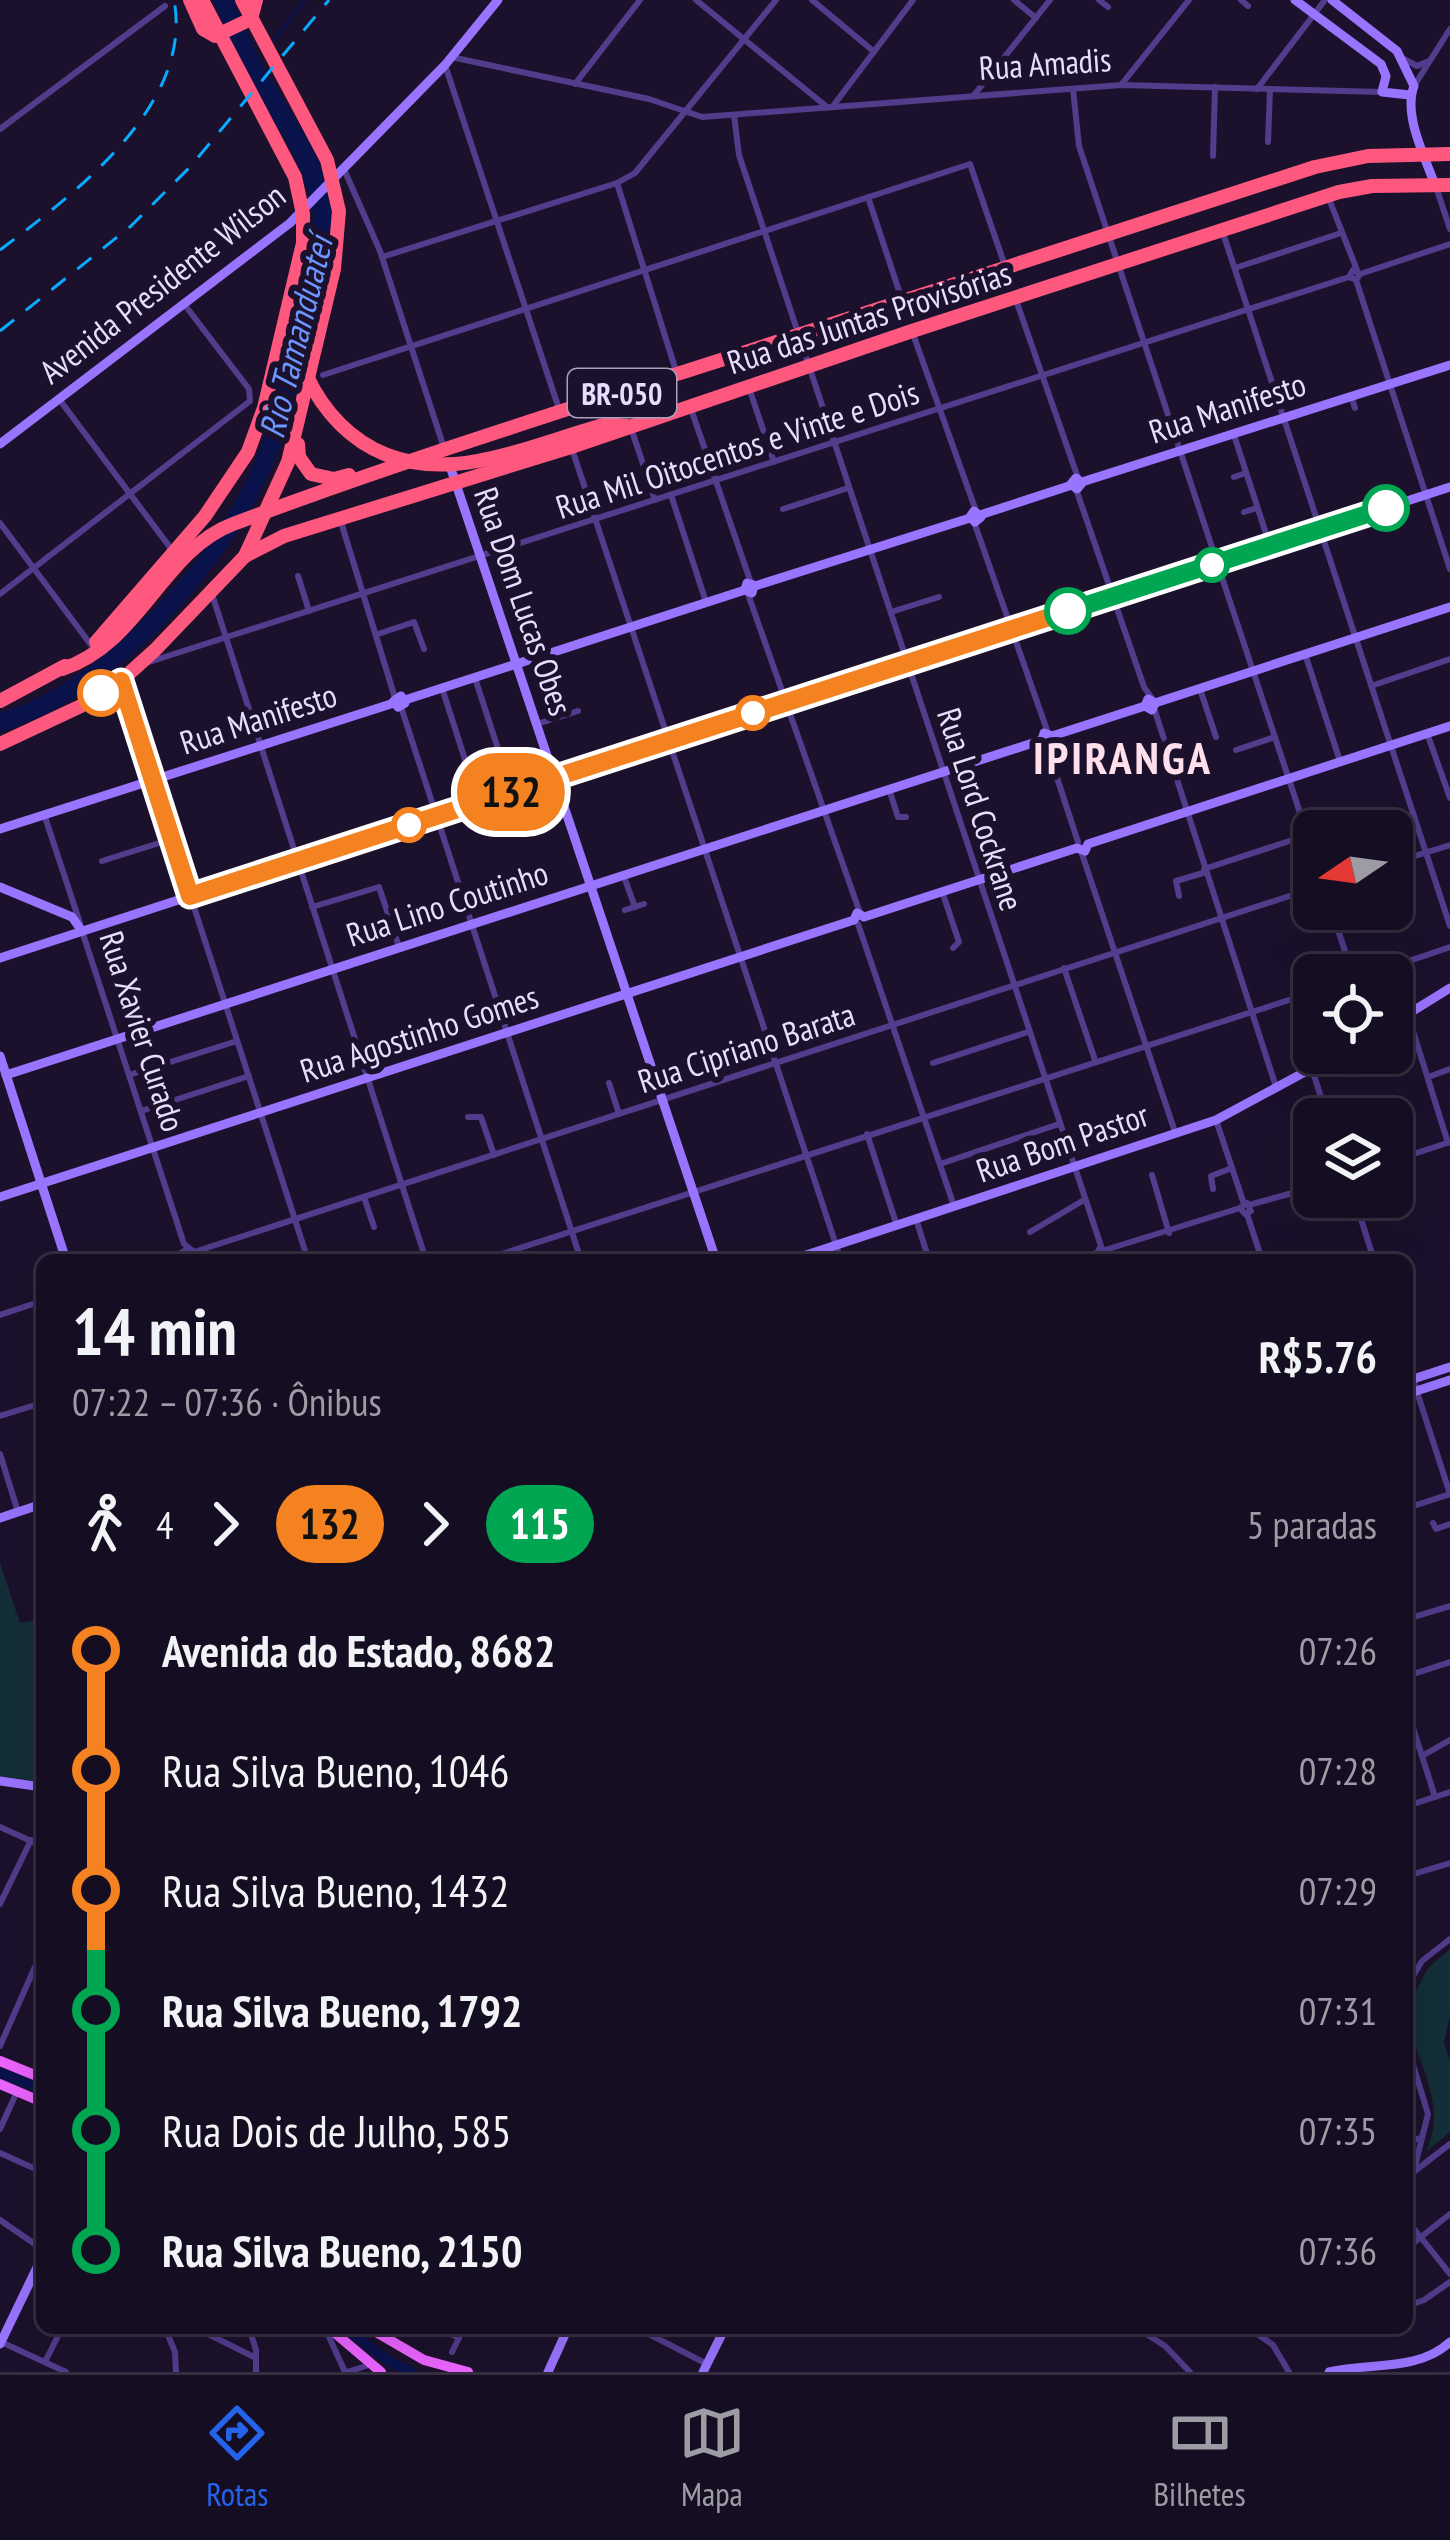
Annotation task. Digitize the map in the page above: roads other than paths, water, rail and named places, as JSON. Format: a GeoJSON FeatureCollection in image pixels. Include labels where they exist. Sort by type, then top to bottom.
{"type":"FeatureCollection","features":[{"type":"Feature","properties":{"kind":"highway"},"geometry":{"type":"LineString","coordinates":[[190,0],[207,33],[218,34],[250,19],[256,0]]}},
{"type":"Feature","properties":{"kind":"highway"},"geometry":{"type":"LineString","coordinates":[[62,669],[92,646],[174,552],[226,490],[248,452],[261,418],[303,243],[299,188],[202,0]]}},
{"type":"Feature","properties":{"kind":"highway"},"geometry":{"type":"LineString","coordinates":[[242,0],[327,160],[335,184],[338,239],[288,462],[245,556]]}},
{"type":"Feature","properties":{"kind":"highway","name":"Rua das Juntas Provisórias"},"geometry":{"type":"LineString","coordinates":[[444,454],[1340,160],[1427,159],[1450,154]]}},
{"type":"Feature","properties":{"kind":"highway","name":"Rua das Juntas Provisórias"},"geometry":{"type":"LineString","coordinates":[[245,556],[275,540],[455,479],[632,430],[807,363],[1117,260],[1328,195],[1372,186],[1439,182]]}},
{"type":"Feature","properties":{"kind":"highway"},"geometry":{"type":"LineString","coordinates":[[288,302],[296,354],[326,410],[356,438],[399,458],[463,463],[607,424],[632,430]]}},
{"type":"Feature","properties":{"kind":"highway"},"geometry":{"type":"LineString","coordinates":[[298,424],[298,457],[311,474],[321,478],[346,476],[432,449],[444,454]]}},
{"type":"Feature","properties":{"kind":"highway","name":"BR-050"},"geometry":{"type":"LineString","coordinates":[[0,701],[94,654],[131,622],[190,551],[214,532],[388,469],[444,454]]}},
{"type":"Feature","properties":{"kind":"highway","name":"BR-050"},"geometry":{"type":"LineString","coordinates":[[0,744],[42,728],[121,681],[245,556]]}},
{"type":"Feature","properties":{"kind":"main road","name":"Avenida Presidente Wilson"},"geometry":{"type":"LineString","coordinates":[[0,444],[290,223],[448,61],[498,0]]}},
{"type":"Feature","properties":{"kind":"main road"},"geometry":{"type":"LineString","coordinates":[[1295,0],[1381,64],[1386,76],[1382,92]]}},
{"type":"Feature","properties":{"kind":"main road"},"geometry":{"type":"LineString","coordinates":[[1329,0],[1403,58],[1427,159],[1439,182]]}},
{"type":"Feature","properties":{"kind":"main road","name":"Rua Amadis"},"geometry":{"type":"LineString","coordinates":[[1382,92],[1412,90]]}},
{"type":"Feature","properties":{"kind":"main road","name":"Rua Manifesto"},"geometry":{"type":"LineString","coordinates":[[0,829],[749,586],[1284,418],[1353,402],[1389,384],[1450,365]]}},
{"type":"Feature","properties":{"kind":"main road","name":"Rua Dom Lucas Obes"},"geometry":{"type":"LineString","coordinates":[[444,454],[714,1254]]}},
{"type":"Feature","properties":{"kind":"main road"},"geometry":{"type":"LineString","coordinates":[[0,958],[67,937],[81,927],[297,862],[1450,487]]}},
{"type":"Feature","properties":{"kind":"main road","name":"Rua Lino Coutinho"},"geometry":{"type":"LineString","coordinates":[[7,1075],[1450,607]]}},
{"type":"Feature","properties":{"kind":"main road","name":"Rua Agostinho Gomes"},"geometry":{"type":"LineString","coordinates":[[0,1197],[1450,726]]}},
{"type":"Feature","properties":{"kind":"main road"},"geometry":{"type":"LineString","coordinates":[[0,887],[61,913],[81,927]]}},
{"type":"Feature","properties":{"kind":"main road"},"geometry":{"type":"LineString","coordinates":[[61,913],[71,927],[67,937]]}},
{"type":"Feature","properties":{"kind":"main road"},"geometry":{"type":"LineString","coordinates":[[1413,1012],[1450,988]]}},
{"type":"Feature","properties":{"kind":"main road"},"geometry":{"type":"LineString","coordinates":[[0,1056],[64,1254]]}},
{"type":"Feature","properties":{"kind":"main road","name":"Rua Bom Pastor"},"geometry":{"type":"LineString","coordinates":[[809,1254],[1216,1120],[1303,1074]]}},
{"type":"Feature","properties":{"kind":"main road"},"geometry":{"type":"LineString","coordinates":[[1413,1379],[1450,1367]]}},
{"type":"Feature","properties":{"kind":"main road"},"geometry":{"type":"LineString","coordinates":[[1413,1393],[1450,1380]]}},
{"type":"Feature","properties":{"kind":"main road"},"geometry":{"type":"LineString","coordinates":[[0,1518],[36,1506]]}},
{"type":"Feature","properties":{"kind":"main road"},"geometry":{"type":"LineString","coordinates":[[0,1781],[36,1786]]}},
{"type":"Feature","properties":{"kind":"main road"},"geometry":{"type":"LineString","coordinates":[[0,2060],[36,2075]]}},
{"type":"Feature","properties":{"kind":"main road"},"geometry":{"type":"LineString","coordinates":[[0,2084],[36,2100]]}},
{"type":"Feature","properties":{"kind":"main road"},"geometry":{"type":"LineString","coordinates":[[0,2343],[36,2266]]}},
{"type":"Feature","properties":{"kind":"main road"},"geometry":{"type":"LineString","coordinates":[[334,2334],[375,2369]]}},
{"type":"Feature","properties":{"kind":"main road"},"geometry":{"type":"LineString","coordinates":[[380,2334],[424,2360],[467,2372]]}},
{"type":"Feature","properties":{"kind":"main road"},"geometry":{"type":"LineString","coordinates":[[548,2372],[565,2334]]}},
{"type":"Feature","properties":{"kind":"main road"},"geometry":{"type":"LineString","coordinates":[[705,2368],[722,2334]]}},
{"type":"Feature","properties":{"kind":"main road"},"geometry":{"type":"LineString","coordinates":[[1329,2372],[1416,2362],[1450,2342]]}},
{"type":"Feature","properties":{"kind":"street"},"geometry":{"type":"LineString","coordinates":[[574,84],[640,0]]}},
{"type":"Feature","properties":{"kind":"street"},"geometry":{"type":"LineString","coordinates":[[696,0],[830,106],[910,3],[900,0]]}},
{"type":"Feature","properties":{"kind":"street"},"geometry":{"type":"LineString","coordinates":[[382,257],[617,183],[635,172],[776,0]]}},
{"type":"Feature","properties":{"kind":"street"},"geometry":{"type":"LineString","coordinates":[[812,0],[872,50]]}},
{"type":"Feature","properties":{"kind":"street"},"geometry":{"type":"LineString","coordinates":[[1014,0],[1036,18]]}},
{"type":"Feature","properties":{"kind":"street"},"geometry":{"type":"LineString","coordinates":[[974,95],[1051,0]]}},
{"type":"Feature","properties":{"kind":"street"},"geometry":{"type":"LineString","coordinates":[[1099,0],[1108,7]]}},
{"type":"Feature","properties":{"kind":"street"},"geometry":{"type":"LineString","coordinates":[[1120,85],[1189,0]]}},
{"type":"Feature","properties":{"kind":"street"},"geometry":{"type":"LineString","coordinates":[[1257,89],[1329,0]]}},
{"type":"Feature","properties":{"kind":"street"},"geometry":{"type":"LineString","coordinates":[[0,129],[165,6]]}},
{"type":"Feature","properties":{"kind":"street"},"geometry":{"type":"LineString","coordinates":[[1412,90],[1450,28]]}},
{"type":"Feature","properties":{"kind":"street"},"geometry":{"type":"LineString","coordinates":[[1403,58],[1418,66],[1432,59]]}},
{"type":"Feature","properties":{"kind":"street","name":"Rua Amadis"},"geometry":{"type":"LineString","coordinates":[[448,61],[649,99],[702,117],[1120,85],[1382,92]]}},
{"type":"Feature","properties":{"kind":"street"},"geometry":{"type":"LineString","coordinates":[[448,61],[560,413]]}},
{"type":"Feature","properties":{"kind":"street"},"geometry":{"type":"LineString","coordinates":[[1213,156],[1214,87]]}},
{"type":"Feature","properties":{"kind":"street"},"geometry":{"type":"LineString","coordinates":[[1073,88],[1078,146],[1299,810]]}},
{"type":"Feature","properties":{"kind":"street"},"geometry":{"type":"LineString","coordinates":[[1268,142],[1270,90]]}},
{"type":"Feature","properties":{"kind":"street"},"geometry":{"type":"LineString","coordinates":[[812,108],[816,98]]}},
{"type":"Feature","properties":{"kind":"street","name":"Rua Lord Cockrane"},"geometry":{"type":"LineString","coordinates":[[734,115],[737,147],[1099,1253]]}},
{"type":"Feature","properties":{"kind":"street"},"geometry":{"type":"LineString","coordinates":[[323,375],[971,165],[1006,267]]}},
{"type":"Feature","properties":{"kind":"street","name":"Rua Dom Lucas Obes"},"geometry":{"type":"LineString","coordinates":[[343,166],[382,257],[444,454]]}},
{"type":"Feature","properties":{"kind":"street"},"geometry":{"type":"LineString","coordinates":[[1439,182],[1450,229]]}},
{"type":"Feature","properties":{"kind":"street"},"geometry":{"type":"LineString","coordinates":[[617,183],[677,374]]}},
{"type":"Feature","properties":{"kind":"street"},"geometry":{"type":"LineString","coordinates":[[1328,195],[1450,569]]}},
{"type":"Feature","properties":{"kind":"street"},"geometry":{"type":"LineString","coordinates":[[868,197],[902,300]]}},
{"type":"Feature","properties":{"kind":"street"},"geometry":{"type":"LineString","coordinates":[[1222,230],[1450,926]]}},
{"type":"Feature","properties":{"kind":"street"},"geometry":{"type":"LineString","coordinates":[[1235,268],[1341,233]]}},
{"type":"Feature","properties":{"kind":"street","name":"Rua Mil Oitocentos e Vinte e Dois"},"geometry":{"type":"LineString","coordinates":[[138,665],[1450,244]]}},
{"type":"Feature","properties":{"kind":"street"},"geometry":{"type":"LineString","coordinates":[[1015,297],[1276,1088]]}},
{"type":"Feature","properties":{"kind":"street"},"geometry":{"type":"LineString","coordinates":[[0,594],[248,405],[249,389],[184,304]]}},
{"type":"Feature","properties":{"kind":"street"},"geometry":{"type":"LineString","coordinates":[[912,331],[1174,1132]]}},
{"type":"Feature","properties":{"kind":"street"},"geometry":{"type":"LineString","coordinates":[[748,385],[774,462]]}},
{"type":"Feature","properties":{"kind":"street"},"geometry":{"type":"LineString","coordinates":[[58,399],[174,552]]}},
{"type":"Feature","properties":{"kind":"street"},"geometry":{"type":"LineString","coordinates":[[690,405],[954,1206]]}},
{"type":"Feature","properties":{"kind":"street"},"geometry":{"type":"LineString","coordinates":[[632,430],[655,500]]}},
{"type":"Feature","properties":{"kind":"street"},"geometry":{"type":"LineString","coordinates":[[1233,434],[1270,546]]}},
{"type":"Feature","properties":{"kind":"street"},"geometry":{"type":"LineString","coordinates":[[571,447],[839,1254]]}},
{"type":"Feature","properties":{"kind":"street"},"geometry":{"type":"LineString","coordinates":[[1234,477],[1246,472]]}},
{"type":"Feature","properties":{"kind":"street"},"geometry":{"type":"LineString","coordinates":[[784,509],[849,488]]}},
{"type":"Feature","properties":{"kind":"street"},"geometry":{"type":"LineString","coordinates":[[670,495],[706,602]]}},
{"type":"Feature","properties":{"kind":"street"},"geometry":{"type":"LineString","coordinates":[[1244,512],[1257,508]]}},
{"type":"Feature","properties":{"kind":"street"},"geometry":{"type":"LineString","coordinates":[[340,518],[579,1254]]}},
{"type":"Feature","properties":{"kind":"street"},"geometry":{"type":"LineString","coordinates":[[0,523],[92,646]]}},
{"type":"Feature","properties":{"kind":"street"},"geometry":{"type":"LineString","coordinates":[[298,577],[309,610]]}},
{"type":"Feature","properties":{"kind":"street"},"geometry":{"type":"LineString","coordinates":[[211,591],[424,1254]]}},
{"type":"Feature","properties":{"kind":"street"},"geometry":{"type":"LineString","coordinates":[[891,613],[939,597]]}},
{"type":"Feature","properties":{"kind":"street"},"geometry":{"type":"LineString","coordinates":[[378,634],[415,622],[424,649]]}},
{"type":"Feature","properties":{"kind":"street"},"geometry":{"type":"LineString","coordinates":[[1305,654],[1340,761]]}},
{"type":"Feature","properties":{"kind":"street"},"geometry":{"type":"LineString","coordinates":[[1372,685],[1450,659]]}},
{"type":"Feature","properties":{"kind":"street"},"geometry":{"type":"LineString","coordinates":[[475,678],[512,792]]}},
{"type":"Feature","properties":{"kind":"street"},"geometry":{"type":"LineString","coordinates":[[121,681],[306,1254]]}},
{"type":"Feature","properties":{"kind":"street"},"geometry":{"type":"LineString","coordinates":[[442,688],[479,803]]}},
{"type":"Feature","properties":{"kind":"street"},"geometry":{"type":"LineString","coordinates":[[1200,688],[1216,737]]}},
{"type":"Feature","properties":{"kind":"street"},"geometry":{"type":"LineString","coordinates":[[537,724],[578,711]]}},
{"type":"Feature","properties":{"kind":"street"},"geometry":{"type":"LineString","coordinates":[[1427,733],[1450,798]]}},
{"type":"Feature","properties":{"kind":"street"},"geometry":{"type":"LineString","coordinates":[[1236,750],[1275,737]]}},
{"type":"Feature","properties":{"kind":"street"},"geometry":{"type":"LineString","coordinates":[[889,789],[898,817],[906,818]]}},
{"type":"Feature","properties":{"kind":"street","name":"Rua Xavier Curado"},"geometry":{"type":"LineString","coordinates":[[44,814],[184,1254]]}},
{"type":"Feature","properties":{"kind":"street"},"geometry":{"type":"LineString","coordinates":[[101,861],[172,839]]}},
{"type":"Feature","properties":{"kind":"street"},"geometry":{"type":"LineString","coordinates":[[1179,896],[1176,881],[1293,841]]}},
{"type":"Feature","properties":{"kind":"street"},"geometry":{"type":"LineString","coordinates":[[1413,856],[1450,844]]}},
{"type":"Feature","properties":{"kind":"street"},"geometry":{"type":"LineString","coordinates":[[623,874],[634,907]]}},
{"type":"Feature","properties":{"kind":"street"},"geometry":{"type":"LineString","coordinates":[[312,907],[379,886],[399,948]]}},
{"type":"Feature","properties":{"kind":"street"},"geometry":{"type":"LineString","coordinates":[[942,891],[959,942],[953,948]]}},
{"type":"Feature","properties":{"kind":"street","name":"Rua Cipriano Barata"},"geometry":{"type":"LineString","coordinates":[[190,1254],[1293,895]]}},
{"type":"Feature","properties":{"kind":"street"},"geometry":{"type":"LineString","coordinates":[[1413,960],[1450,947]]}},
{"type":"Feature","properties":{"kind":"street"},"geometry":{"type":"LineString","coordinates":[[1064,968],[1095,1060]]}},
{"type":"Feature","properties":{"kind":"street"},"geometry":{"type":"LineString","coordinates":[[501,1254],[1293,999]]}},
{"type":"Feature","properties":{"kind":"street"},"geometry":{"type":"LineString","coordinates":[[1413,1030],[1449,1142],[1413,1155]]}},
{"type":"Feature","properties":{"kind":"street"},"geometry":{"type":"LineString","coordinates":[[933,1063],[1028,1032]]}},
{"type":"Feature","properties":{"kind":"street"},"geometry":{"type":"LineString","coordinates":[[129,1075],[237,1041]]}},
{"type":"Feature","properties":{"kind":"street"},"geometry":{"type":"LineString","coordinates":[[1429,1077],[1450,1070]]}},
{"type":"Feature","properties":{"kind":"street"},"geometry":{"type":"LineString","coordinates":[[141,1111],[248,1076]]}},
{"type":"Feature","properties":{"kind":"street"},"geometry":{"type":"LineString","coordinates":[[609,1083],[619,1114]]}},
{"type":"Feature","properties":{"kind":"street"},"geometry":{"type":"LineString","coordinates":[[468,1117],[482,1117],[494,1155]]}},
{"type":"Feature","properties":{"kind":"street"},"geometry":{"type":"LineString","coordinates":[[1216,1120],[1261,1254]]}},
{"type":"Feature","properties":{"kind":"street"},"geometry":{"type":"LineString","coordinates":[[940,1164],[1059,1124]]}},
{"type":"Feature","properties":{"kind":"street"},"geometry":{"type":"LineString","coordinates":[[867,1134],[897,1226]]}},
{"type":"Feature","properties":{"kind":"street"},"geometry":{"type":"LineString","coordinates":[[1213,1189],[1210,1177],[1232,1168]]}},
{"type":"Feature","properties":{"kind":"street"},"geometry":{"type":"LineString","coordinates":[[1152,1174],[1169,1233]]}},
{"type":"Feature","properties":{"kind":"street"},"geometry":{"type":"LineString","coordinates":[[1099,1253],[1293,1194]]}},
{"type":"Feature","properties":{"kind":"street"},"geometry":{"type":"LineString","coordinates":[[364,1197],[374,1226]]}},
{"type":"Feature","properties":{"kind":"street"},"geometry":{"type":"LineString","coordinates":[[1030,1232],[1084,1200]]}},
{"type":"Feature","properties":{"kind":"street"},"geometry":{"type":"LineString","coordinates":[[1361,1218],[1372,1254]]}},
{"type":"Feature","properties":{"kind":"street"},"geometry":{"type":"LineString","coordinates":[[916,1219],[927,1254]]}},
{"type":"Feature","properties":{"kind":"street"},"geometry":{"type":"LineString","coordinates":[[0,1315],[36,1303]]}},
{"type":"Feature","properties":{"kind":"street"},"geometry":{"type":"LineString","coordinates":[[1413,1396],[1450,1494],[1413,1506]]}},
{"type":"Feature","properties":{"kind":"street"},"geometry":{"type":"LineString","coordinates":[[0,1416],[36,1404]]}},
{"type":"Feature","properties":{"kind":"street"},"geometry":{"type":"LineString","coordinates":[[0,1454],[18,1512]]}},
{"type":"Feature","properties":{"kind":"street"},"geometry":{"type":"LineString","coordinates":[[1433,1522],[1436,1529],[1450,1524]]}},
{"type":"Feature","properties":{"kind":"street"},"geometry":{"type":"LineString","coordinates":[[1413,1617],[1450,1606]]}},
{"type":"Feature","properties":{"kind":"street"},"geometry":{"type":"LineString","coordinates":[[1413,1675],[1450,1663]]}},
{"type":"Feature","properties":{"kind":"street"},"geometry":{"type":"LineString","coordinates":[[1413,1726],[1435,1797]]}},
{"type":"Feature","properties":{"kind":"street"},"geometry":{"type":"LineString","coordinates":[[1423,1756],[1450,1740]]}},
{"type":"Feature","properties":{"kind":"street"},"geometry":{"type":"LineString","coordinates":[[1413,1804],[1450,1792]]}},
{"type":"Feature","properties":{"kind":"street"},"geometry":{"type":"LineString","coordinates":[[0,1827],[36,1843]]}},
{"type":"Feature","properties":{"kind":"street"},"geometry":{"type":"LineString","coordinates":[[0,1904],[31,1840]]}},
{"type":"Feature","properties":{"kind":"street"},"geometry":{"type":"LineString","coordinates":[[1413,1874],[1450,1863]]}},
{"type":"Feature","properties":{"kind":"street"},"geometry":{"type":"LineString","coordinates":[[1413,1976],[1422,1960],[1450,1939]]}},
{"type":"Feature","properties":{"kind":"street"},"geometry":{"type":"LineString","coordinates":[[0,2046],[36,1965]]}},
{"type":"Feature","properties":{"kind":"street"},"geometry":{"type":"LineString","coordinates":[[1413,2065],[1428,2114],[1413,2164]]}},
{"type":"Feature","properties":{"kind":"street"},"geometry":{"type":"LineString","coordinates":[[0,2129],[17,2092]]}},
{"type":"Feature","properties":{"kind":"street"},"geometry":{"type":"LineString","coordinates":[[1413,2140],[1422,2138]]}},
{"type":"Feature","properties":{"kind":"street"},"geometry":{"type":"LineString","coordinates":[[1413,2171],[1450,2144]]}},
{"type":"Feature","properties":{"kind":"street"},"geometry":{"type":"LineString","coordinates":[[0,2153],[36,2169]]}},
{"type":"Feature","properties":{"kind":"street"},"geometry":{"type":"LineString","coordinates":[[1413,2244],[1450,2214]]}},
{"type":"Feature","properties":{"kind":"street"},"geometry":{"type":"LineString","coordinates":[[0,2220],[36,2248]]}},
{"type":"Feature","properties":{"kind":"street"},"geometry":{"type":"LineString","coordinates":[[1413,2228],[1450,2278],[1413,2304]]}},
{"type":"Feature","properties":{"kind":"street"},"geometry":{"type":"LineString","coordinates":[[45,2362],[59,2334]]}},
{"type":"Feature","properties":{"kind":"street"},"geometry":{"type":"LineString","coordinates":[[168,2334],[176,2372]]}},
{"type":"Feature","properties":{"kind":"street"},"geometry":{"type":"LineString","coordinates":[[208,2334],[256,2358]]}},
{"type":"Feature","properties":{"kind":"street"},"geometry":{"type":"LineString","coordinates":[[250,2334],[256,2372]]}},
{"type":"Feature","properties":{"kind":"street"},"geometry":{"type":"LineString","coordinates":[[330,2334],[346,2372],[375,2369]]}},
{"type":"Feature","properties":{"kind":"street"},"geometry":{"type":"LineString","coordinates":[[451,2334],[459,2338]]}},
{"type":"Feature","properties":{"kind":"street"},"geometry":{"type":"LineString","coordinates":[[452,2352],[461,2334]]}},
{"type":"Feature","properties":{"kind":"street"},"geometry":{"type":"LineString","coordinates":[[647,2334],[705,2368]]}},
{"type":"Feature","properties":{"kind":"street"},"geometry":{"type":"LineString","coordinates":[[1146,2334],[1190,2372]]}},
{"type":"Feature","properties":{"kind":"street"},"geometry":{"type":"LineString","coordinates":[[1257,2334],[1273,2345],[1289,2372]]}},
{"type":"Feature","properties":{"kind":"street"},"geometry":{"type":"LineString","coordinates":[[0,2343],[66,2372]]}},
{"type":"Feature","properties":{"kind":"water","name":"Rio Tamanduateí"},"geometry":{"type":"Polygon","coordinates":[[[213,0],[233,0],[264,67],[311,146],[330,197],[333,230],[328,264],[287,426],[245,519],[190,596],[120,665],[82,693],[0,732],[0,713],[40,697],[81,672],[121,640],[193,564],[246,480],[271,416],[314,243],[313,218],[302,173],[244,69],[213,0]]]}},
{"type":"Feature","properties":{"kind":"waterway"},"geometry":{"type":"LineString","coordinates":[[273,41],[305,0]]}},
{"type":"Feature","properties":{"kind":"waterway"},"geometry":{"type":"LineString","coordinates":[[0,2073],[36,2087]]}},
{"type":"Feature","properties":{"kind":"waterway"},"geometry":{"type":"LineString","coordinates":[[353,2334],[388,2361],[412,2372]]}},
{"type":"Feature","properties":{"kind":"railway"},"geometry":{"type":"LineString","coordinates":[[0,250],[93,174],[147,110],[166,75],[175,39],[174,0]]}},
{"type":"Feature","properties":{"kind":"railway"},"geometry":{"type":"LineString","coordinates":[[0,331],[131,226],[190,167],[329,0]]}},
{"type":"Feature","properties":{"kind":"district","name":"IPIRANGA"},"geometry":{"type":"Point","coordinates":[1123,757]}}]}
